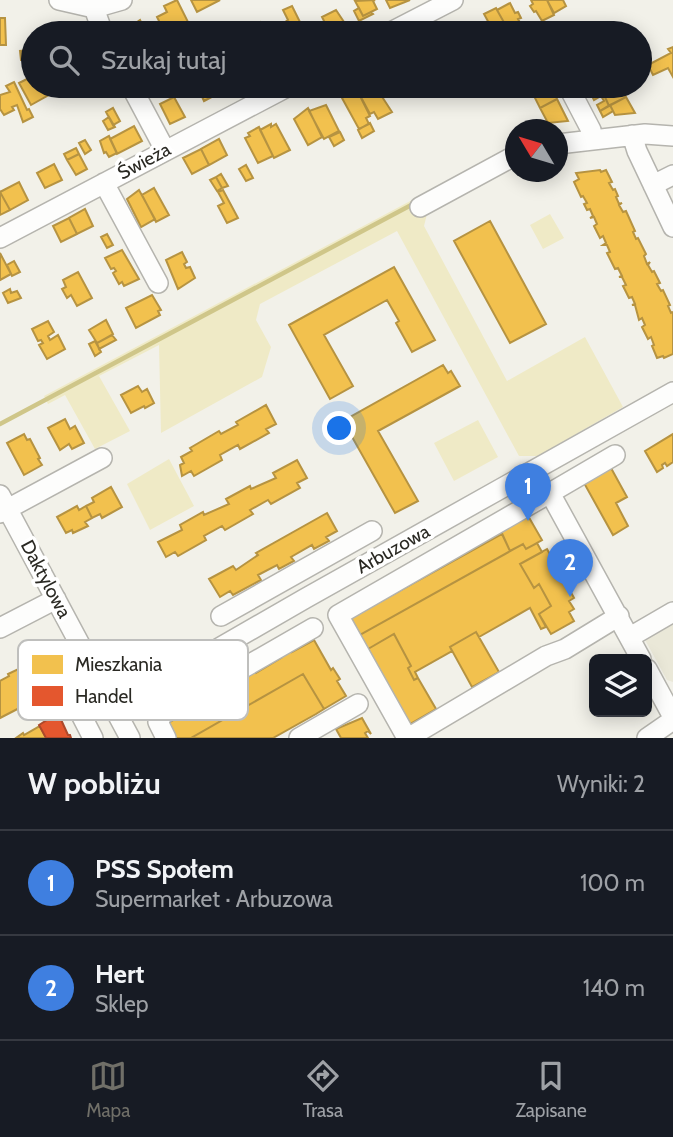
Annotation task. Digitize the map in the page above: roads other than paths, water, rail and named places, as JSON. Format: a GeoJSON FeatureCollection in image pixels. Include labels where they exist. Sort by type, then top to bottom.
{"type":"FeatureCollection","features":[{"type":"Feature","properties":{"kind":"street"},"geometry":{"type":"LineString","coordinates":[[59,0],[93,8],[122,0]]}},
{"type":"Feature","properties":{"kind":"street"},"geometry":{"type":"LineString","coordinates":[[412,21],[453,0]]}},
{"type":"Feature","properties":{"kind":"street"},"geometry":{"type":"LineString","coordinates":[[93,8],[98,21]]}},
{"type":"Feature","properties":{"kind":"street"},"geometry":{"type":"LineString","coordinates":[[137,98],[165,150]]}},
{"type":"Feature","properties":{"kind":"street","name":"Świeża"},"geometry":{"type":"LineString","coordinates":[[0,238],[266,98]]}},
{"type":"Feature","properties":{"kind":"street"},"geometry":{"type":"LineString","coordinates":[[574,98],[593,139]]}},
{"type":"Feature","properties":{"kind":"street"},"geometry":{"type":"LineString","coordinates":[[568,143],[657,133],[673,136]]}},
{"type":"Feature","properties":{"kind":"street"},"geometry":{"type":"LineString","coordinates":[[632,135],[673,227]]}},
{"type":"Feature","properties":{"kind":"street"},"geometry":{"type":"LineString","coordinates":[[420,207],[505,161]]}},
{"type":"Feature","properties":{"kind":"street"},"geometry":{"type":"LineString","coordinates":[[653,185],[673,175]]}},
{"type":"Feature","properties":{"kind":"street"},"geometry":{"type":"LineString","coordinates":[[104,183],[159,284]]}},
{"type":"Feature","properties":{"kind":"street","name":"Arbuzowa"},"geometry":{"type":"LineString","coordinates":[[233,640],[673,392]]}},
{"type":"Feature","properties":{"kind":"street"},"geometry":{"type":"LineString","coordinates":[[615,455],[338,615],[408,738],[619,616]]}},
{"type":"Feature","properties":{"kind":"street"},"geometry":{"type":"LineString","coordinates":[[3,506],[102,458]]}},
{"type":"Feature","properties":{"kind":"street"},"geometry":{"type":"LineString","coordinates":[[550,493],[639,654]]}},
{"type":"Feature","properties":{"kind":"street","name":"Daktylowa"},"geometry":{"type":"LineString","coordinates":[[3,506],[78,640]]}},
{"type":"Feature","properties":{"kind":"street"},"geometry":{"type":"LineString","coordinates":[[221,616],[372,531]]}},
{"type":"Feature","properties":{"kind":"street"},"geometry":{"type":"LineString","coordinates":[[0,628],[56,599]]}},
{"type":"Feature","properties":{"kind":"street"},"geometry":{"type":"LineString","coordinates":[[630,637],[673,612]]}},
{"type":"Feature","properties":{"kind":"street"},"geometry":{"type":"LineString","coordinates":[[248,665],[313,628]]}},
{"type":"Feature","properties":{"kind":"street"},"geometry":{"type":"LineString","coordinates":[[647,738],[673,718],[652,678]]}},
{"type":"Feature","properties":{"kind":"street"},"geometry":{"type":"LineString","coordinates":[[301,737],[334,712],[358,704]]}},
{"type":"Feature","properties":{"kind":"street"},"geometry":{"type":"LineString","coordinates":[[84,720],[93,738]]}},
{"type":"Feature","properties":{"kind":"street","name":"Daktylowa"},"geometry":{"type":"LineString","coordinates":[[121,720],[130,738]]}},
{"type":"Feature","properties":{"kind":"street"},"geometry":{"type":"LineString","coordinates":[[159,720],[166,738]]}},
{"type":"Feature","properties":{"kind":"waterway"},"geometry":{"type":"LineString","coordinates":[[0,424],[415,203]]}},
{"type":"Feature","properties":{"kind":"place","name":"PSS Społem"},"geometry":{"type":"Point","coordinates":[528,521]}},
{"type":"Feature","properties":{"kind":"place","name":"Hert"},"geometry":{"type":"Point","coordinates":[570,597]}}]}
